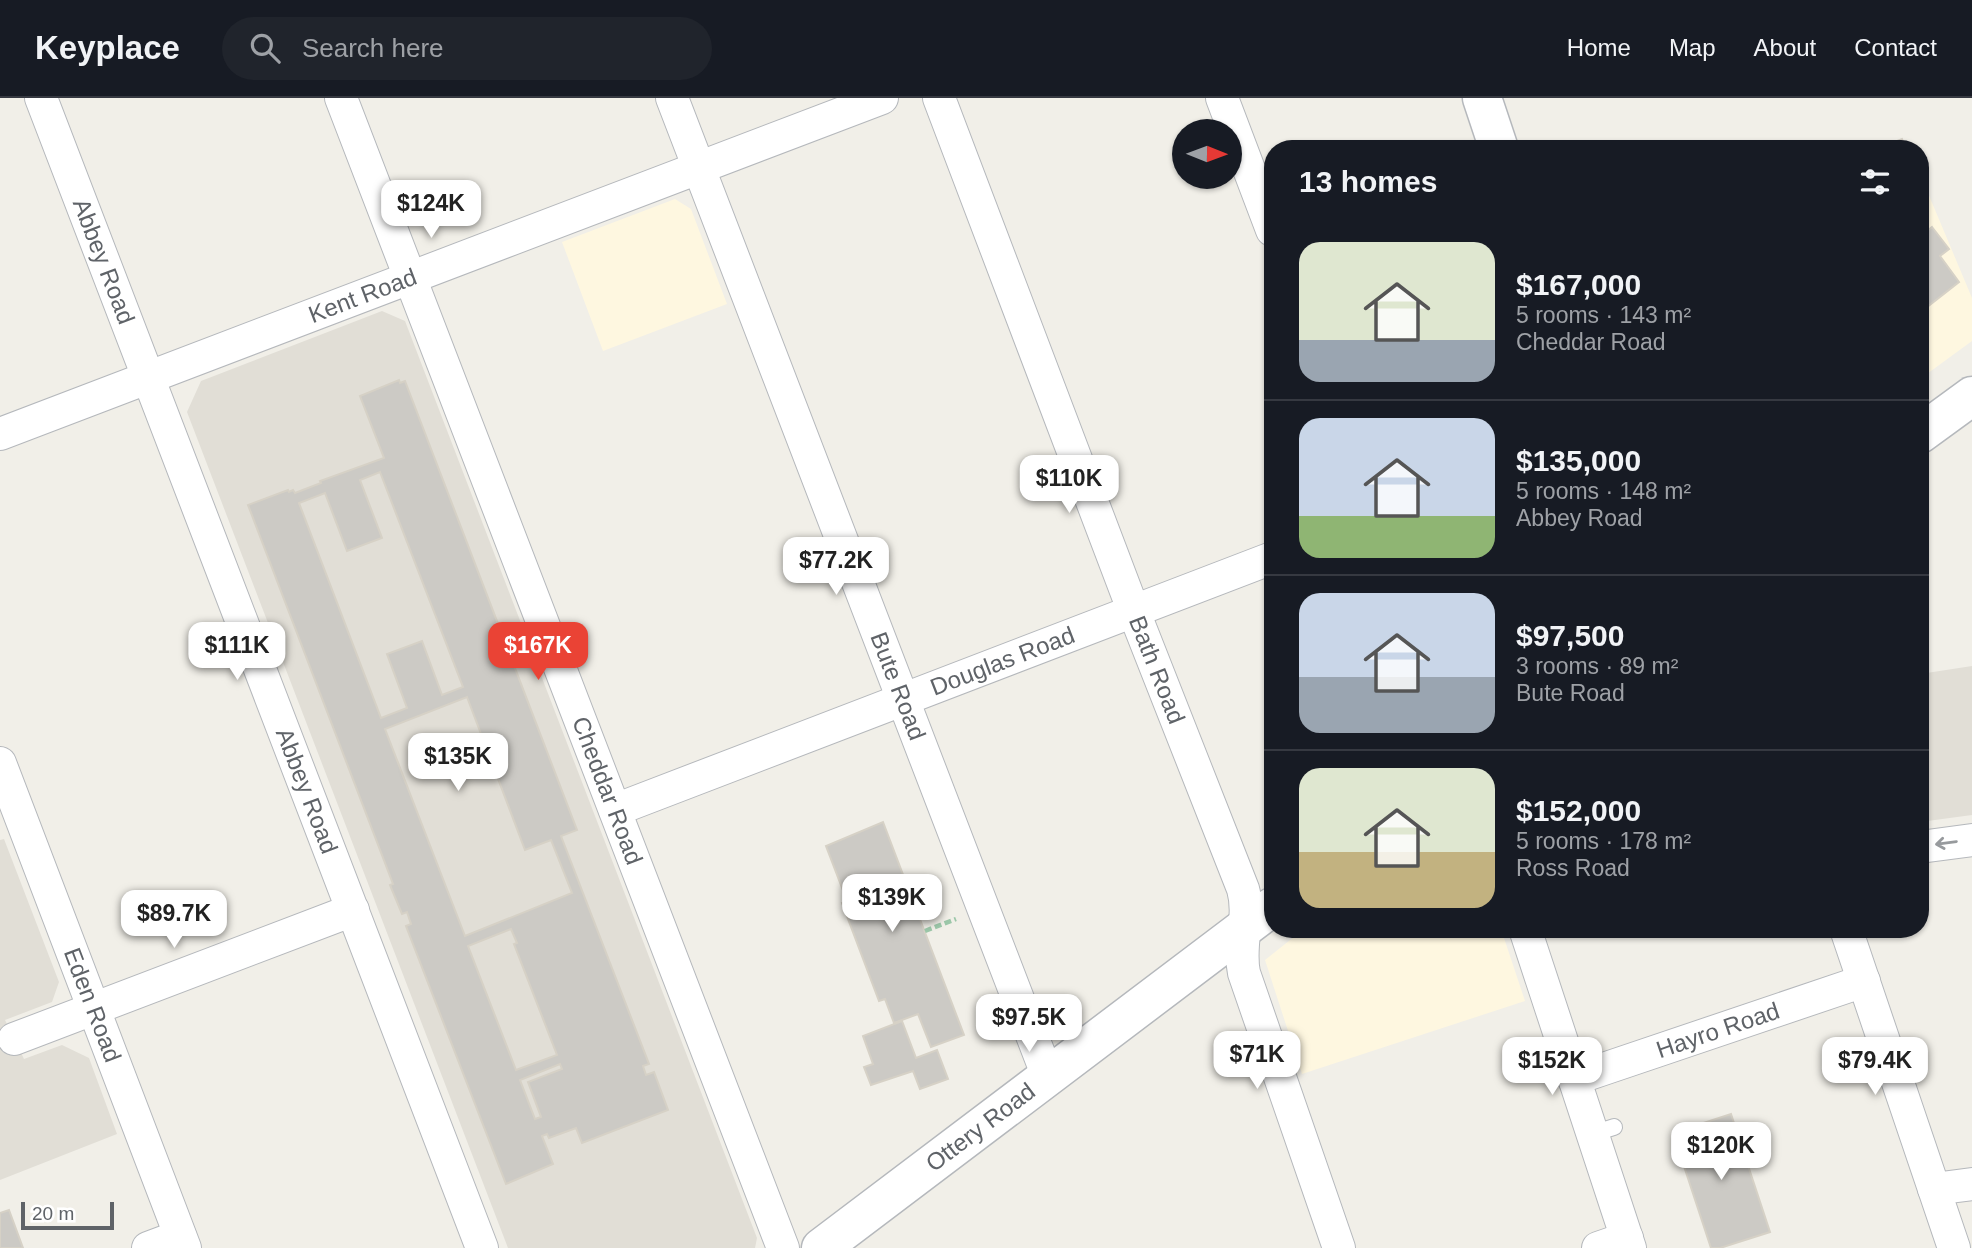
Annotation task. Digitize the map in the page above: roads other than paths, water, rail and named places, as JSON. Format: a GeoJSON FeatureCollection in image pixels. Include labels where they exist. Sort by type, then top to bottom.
{"type":"FeatureCollection","features":[{"type":"Feature","properties":{"kind":"street","name":"Abbey Road"},"geometry":{"type":"LineString","coordinates":[[41,98],[482,1248]]}},
{"type":"Feature","properties":{"kind":"street","name":"Cheddar Road"},"geometry":{"type":"LineString","coordinates":[[341,98],[783,1248]]}},
{"type":"Feature","properties":{"kind":"street","name":"Bute Road"},"geometry":{"type":"LineString","coordinates":[[672,98],[1048,1077]]}},
{"type":"Feature","properties":{"kind":"street","name":"Kent Road"},"geometry":{"type":"LineString","coordinates":[[0,434],[881,98]]}},
{"type":"Feature","properties":{"kind":"street","name":"Bath Road"},"geometry":{"type":"LineString","coordinates":[[939,98],[1134,612],[1243,889],[1247,906],[1258,917],[1241,954],[1244,973],[1339,1248]]}},
{"type":"Feature","properties":{"kind":"street"},"geometry":{"type":"LineString","coordinates":[[1222,98],[1264,209]]}},
{"type":"Feature","properties":{"kind":"street"},"geometry":{"type":"LineString","coordinates":[[1482,98],[1496,140]]}},
{"type":"Feature","properties":{"kind":"street"},"geometry":{"type":"LineString","coordinates":[[1929,427],[1972,396]]}},
{"type":"Feature","properties":{"kind":"street","name":"Douglas Road"},"geometry":{"type":"LineString","coordinates":[[615,810],[1264,561]]}},
{"type":"Feature","properties":{"kind":"street","name":"Eden Road"},"geometry":{"type":"LineString","coordinates":[[0,763],[182,1242]]}},
{"type":"Feature","properties":{"kind":"street"},"geometry":{"type":"LineString","coordinates":[[1929,846],[1972,840]]}},
{"type":"Feature","properties":{"kind":"street"},"geometry":{"type":"LineString","coordinates":[[7,1042],[353,910]]}},
{"type":"Feature","properties":{"kind":"street","name":"Ottery Road"},"geometry":{"type":"LineString","coordinates":[[821,1248],[1258,917]]}},
{"type":"Feature","properties":{"kind":"street"},"geometry":{"type":"LineString","coordinates":[[1528,938],[1574,1079],[1603,1131],[1618,1245]]}},
{"type":"Feature","properties":{"kind":"street"},"geometry":{"type":"LineString","coordinates":[[1849,938],[1954,1248]]}},
{"type":"Feature","properties":{"kind":"street","name":"Hayro Road"},"geometry":{"type":"LineString","coordinates":[[1574,1079],[1864,981]]}},
{"type":"Feature","properties":{"kind":"street"},"geometry":{"type":"LineString","coordinates":[[1934,1189],[1972,1184]]}},
{"type":"Feature","properties":{"kind":"street"},"geometry":{"type":"LineString","coordinates":[[148,1248],[182,1242]]}}]}
